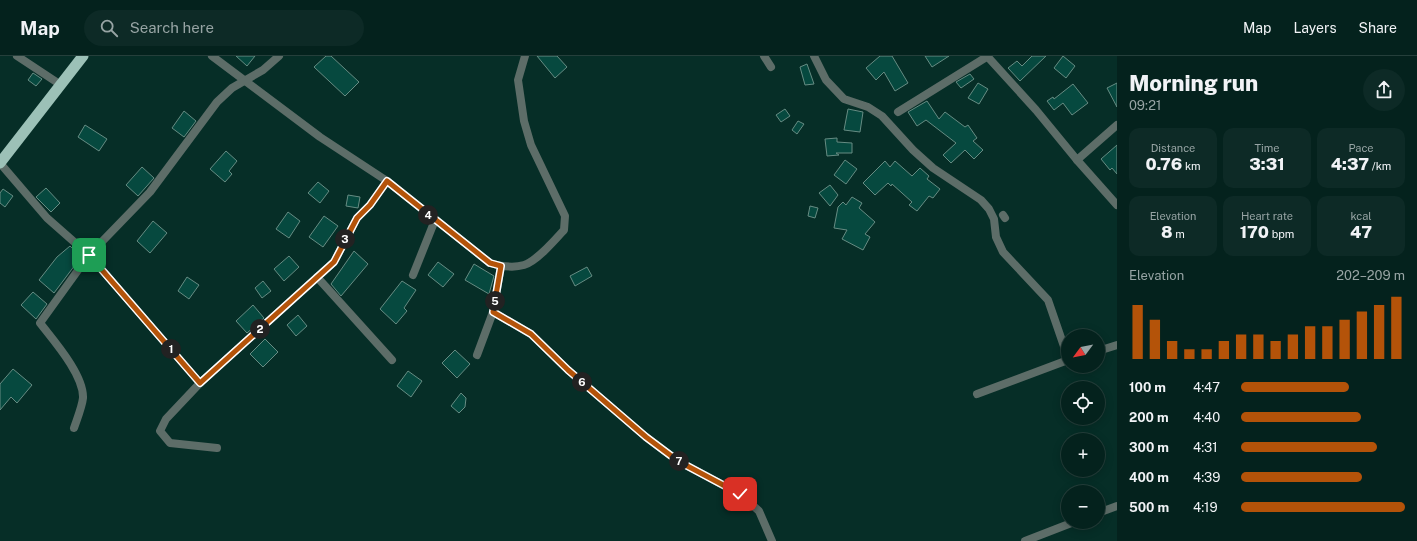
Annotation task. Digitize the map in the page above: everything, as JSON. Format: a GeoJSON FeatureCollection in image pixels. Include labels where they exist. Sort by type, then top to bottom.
{"type":"FeatureCollection","features":[{"type":"Feature","properties":{"kind":"highway"},"geometry":{"type":"LineString","coordinates":[[0,163],[83,56]]}},
{"type":"Feature","properties":{"kind":"street"},"geometry":{"type":"LineString","coordinates":[[17,56],[61,85]]}},
{"type":"Feature","properties":{"kind":"street"},"geometry":{"type":"LineString","coordinates":[[212,56],[320,136],[387,181],[490,263],[501,266],[524,265],[539,255],[564,230],[565,216],[531,145],[524,121],[518,80],[525,56]]}},
{"type":"Feature","properties":{"kind":"street"},"geometry":{"type":"LineString","coordinates":[[74,428],[83,398],[79,382],[72,366],[40,323],[89,255],[150,192],[217,102],[232,88],[263,70],[280,56]]}},
{"type":"Feature","properties":{"kind":"street"},"geometry":{"type":"LineString","coordinates":[[764,56],[771,67]]}},
{"type":"Feature","properties":{"kind":"street"},"geometry":{"type":"LineString","coordinates":[[814,56],[826,80],[844,100],[868,107],[882,116],[912,150],[934,168],[981,200],[989,209],[994,219],[996,237],[1003,252],[1048,300],[1061,338]]}},
{"type":"Feature","properties":{"kind":"street"},"geometry":{"type":"LineString","coordinates":[[898,112],[987,56],[1036,110],[1077,160],[1117,205]]}},
{"type":"Feature","properties":{"kind":"street"},"geometry":{"type":"LineString","coordinates":[[1077,160],[1117,125]]}},
{"type":"Feature","properties":{"kind":"street"},"geometry":{"type":"LineString","coordinates":[[0,163],[47,218],[89,255],[200,383]]}},
{"type":"Feature","properties":{"kind":"street"},"geometry":{"type":"LineString","coordinates":[[217,448],[170,442],[160,431],[166,419],[200,383],[334,262],[357,218],[370,205],[387,181]]}},
{"type":"Feature","properties":{"kind":"street"},"geometry":{"type":"LineString","coordinates":[[413,274],[435,220]]}},
{"type":"Feature","properties":{"kind":"street"},"geometry":{"type":"LineString","coordinates":[[477,354],[493,312],[501,266]]}},
{"type":"Feature","properties":{"kind":"street"},"geometry":{"type":"LineString","coordinates":[[317,277],[392,360]]}},
{"type":"Feature","properties":{"kind":"street"},"geometry":{"type":"LineString","coordinates":[[493,312],[531,334],[568,370],[646,437],[678,461],[740,494],[759,511],[772,541]]}},
{"type":"Feature","properties":{"kind":"street"},"geometry":{"type":"LineString","coordinates":[[1105,349],[1117,345]]}},
{"type":"Feature","properties":{"kind":"street"},"geometry":{"type":"LineString","coordinates":[[977,394],[1061,362]]}},
{"type":"Feature","properties":{"kind":"street"},"geometry":{"type":"LineString","coordinates":[[1105,510],[1117,506]]}},
{"type":"Feature","properties":{"kind":"street"},"geometry":{"type":"LineString","coordinates":[[1025,541],[1061,527]]}},
{"type":"Feature","properties":{"kind":"building"},"geometry":{"type":"Polygon","coordinates":[[[236,56],[255,56],[247,66],[236,56]]]}},
{"type":"Feature","properties":{"kind":"building"},"geometry":{"type":"Polygon","coordinates":[[[326,56],[331,56],[359,82],[345,96],[314,67],[326,56]]]}},
{"type":"Feature","properties":{"kind":"building"},"geometry":{"type":"Polygon","coordinates":[[[537,56],[557,56],[567,67],[555,78],[537,56]]]}},
{"type":"Feature","properties":{"kind":"building"},"geometry":{"type":"Polygon","coordinates":[[[880,56],[892,56],[908,83],[895,91],[884,72],[876,80],[866,68],[880,56]]]}},
{"type":"Feature","properties":{"kind":"building"},"geometry":{"type":"Polygon","coordinates":[[[925,56],[949,56],[932,67],[925,56]]]}},
{"type":"Feature","properties":{"kind":"building"},"geometry":{"type":"Polygon","coordinates":[[[1032,56],[1046,56],[1020,81],[1008,68],[1017,61],[1022,66],[1032,56]]]}},
{"type":"Feature","properties":{"kind":"building"},"geometry":{"type":"Polygon","coordinates":[[[1063,56],[1075,66],[1066,78],[1054,68],[1063,56]]]}},
{"type":"Feature","properties":{"kind":"building"},"geometry":{"type":"Polygon","coordinates":[[[807,64],[814,84],[805,85],[800,67],[807,64]]]}},
{"type":"Feature","properties":{"kind":"building"},"geometry":{"type":"Polygon","coordinates":[[[33,73],[42,79],[36,86],[28,80],[33,73]]]}},
{"type":"Feature","properties":{"kind":"building"},"geometry":{"type":"Polygon","coordinates":[[[970,74],[974,79],[961,88],[956,82],[970,74]]]}},
{"type":"Feature","properties":{"kind":"building"},"geometry":{"type":"Polygon","coordinates":[[[978,83],[988,89],[979,104],[968,98],[978,83]]]}},
{"type":"Feature","properties":{"kind":"building"},"geometry":{"type":"Polygon","coordinates":[[[1117,83],[1117,107],[1107,88],[1117,83]]]}},
{"type":"Feature","properties":{"kind":"building"},"geometry":{"type":"Polygon","coordinates":[[[1073,84],[1088,103],[1072,115],[1063,103],[1054,110],[1047,101],[1053,97],[1054,99],[1073,84]]]}},
{"type":"Feature","properties":{"kind":"building"},"geometry":{"type":"Polygon","coordinates":[[[927,101],[939,119],[945,112],[965,127],[968,125],[977,138],[973,141],[983,150],[974,159],[965,150],[951,163],[943,155],[956,143],[926,120],[917,126],[908,112],[927,101]]]}},
{"type":"Feature","properties":{"kind":"building"},"geometry":{"type":"Polygon","coordinates":[[[785,109],[790,116],[781,122],[776,115],[785,109]]]}},
{"type":"Feature","properties":{"kind":"building"},"geometry":{"type":"Polygon","coordinates":[[[848,109],[863,112],[860,132],[844,130],[848,109]]]}},
{"type":"Feature","properties":{"kind":"building"},"geometry":{"type":"Polygon","coordinates":[[[184,111],[196,121],[184,137],[172,128],[184,111]]]}},
{"type":"Feature","properties":{"kind":"building"},"geometry":{"type":"Polygon","coordinates":[[[798,121],[804,124],[797,134],[792,130],[798,121]]]}},
{"type":"Feature","properties":{"kind":"building"},"geometry":{"type":"Polygon","coordinates":[[[85,125],[107,139],[99,151],[78,137],[85,125]]]}},
{"type":"Feature","properties":{"kind":"building"},"geometry":{"type":"Polygon","coordinates":[[[837,138],[837,142],[852,143],[852,153],[836,153],[839,155],[827,156],[825,139],[837,138]]]}},
{"type":"Feature","properties":{"kind":"building"},"geometry":{"type":"Polygon","coordinates":[[[1117,145],[1117,174],[1112,168],[1110,170],[1101,159],[1117,145]]]}},
{"type":"Feature","properties":{"kind":"building"},"geometry":{"type":"Polygon","coordinates":[[[226,151],[237,161],[229,171],[232,174],[225,182],[210,169],[226,151]]]}},
{"type":"Feature","properties":{"kind":"building"},"geometry":{"type":"Polygon","coordinates":[[[845,160],[857,169],[846,184],[834,175],[845,160]]]}},
{"type":"Feature","properties":{"kind":"building"},"geometry":{"type":"Polygon","coordinates":[[[885,161],[890,167],[895,161],[912,176],[920,168],[929,176],[927,179],[940,189],[933,198],[929,196],[917,211],[909,205],[912,202],[892,184],[891,186],[888,183],[875,195],[863,183],[885,161]]]}},
{"type":"Feature","properties":{"kind":"building"},"geometry":{"type":"Polygon","coordinates":[[[142,167],[154,178],[138,196],[126,185],[142,167]]]}},
{"type":"Feature","properties":{"kind":"building"},"geometry":{"type":"Polygon","coordinates":[[[318,182],[329,191],[320,203],[308,193],[318,182]]]}},
{"type":"Feature","properties":{"kind":"building"},"geometry":{"type":"Polygon","coordinates":[[[830,185],[838,195],[830,206],[819,193],[830,185]]]}},
{"type":"Feature","properties":{"kind":"building"},"geometry":{"type":"Polygon","coordinates":[[[46,188],[60,203],[51,212],[36,197],[46,188]]]}},
{"type":"Feature","properties":{"kind":"building"},"geometry":{"type":"Polygon","coordinates":[[[3,189],[13,196],[5,207],[0,203],[0,193],[3,189]]]}},
{"type":"Feature","properties":{"kind":"building"},"geometry":{"type":"Polygon","coordinates":[[[348,195],[360,197],[358,208],[346,206],[348,195]]]}},
{"type":"Feature","properties":{"kind":"building"},"geometry":{"type":"Polygon","coordinates":[[[852,197],[862,203],[859,208],[875,222],[865,234],[870,237],[863,250],[842,239],[847,230],[834,228],[838,207],[843,202],[846,205],[852,197]]]}},
{"type":"Feature","properties":{"kind":"building"},"geometry":{"type":"Polygon","coordinates":[[[810,206],[818,208],[815,218],[808,216],[810,206]]]}},
{"type":"Feature","properties":{"kind":"building"},"geometry":{"type":"Polygon","coordinates":[[[288,212],[300,221],[289,238],[276,229],[288,212]]]}},
{"type":"Feature","properties":{"kind":"building"},"geometry":{"type":"Polygon","coordinates":[[[324,216],[338,226],[323,247],[309,237],[324,216]]]}},
{"type":"Feature","properties":{"kind":"building"},"geometry":{"type":"Polygon","coordinates":[[[153,221],[167,233],[150,253],[137,241],[153,221]]]}},
{"type":"Feature","properties":{"kind":"building"},"geometry":{"type":"Polygon","coordinates":[[[70,246],[81,257],[54,293],[39,280],[57,257],[70,246]]]}},
{"type":"Feature","properties":{"kind":"building"},"geometry":{"type":"Polygon","coordinates":[[[354,251],[368,264],[341,296],[331,284],[354,251]]]}},
{"type":"Feature","properties":{"kind":"building"},"geometry":{"type":"Polygon","coordinates":[[[289,256],[299,267],[284,281],[274,269],[289,256]]]}},
{"type":"Feature","properties":{"kind":"building"},"geometry":{"type":"Polygon","coordinates":[[[438,262],[454,274],[443,287],[428,275],[438,262]]]}},
{"type":"Feature","properties":{"kind":"building"},"geometry":{"type":"Polygon","coordinates":[[[474,264],[494,276],[489,294],[465,280],[474,264]]]}},
{"type":"Feature","properties":{"kind":"building"},"geometry":{"type":"Polygon","coordinates":[[[587,267],[592,276],[575,286],[570,276],[587,267]]]}},
{"type":"Feature","properties":{"kind":"building"},"geometry":{"type":"Polygon","coordinates":[[[187,277],[199,285],[189,299],[178,291],[187,277]]]}},
{"type":"Feature","properties":{"kind":"building"},"geometry":{"type":"Polygon","coordinates":[[[263,281],[271,291],[262,298],[255,288],[263,281]]]}},
{"type":"Feature","properties":{"kind":"building"},"geometry":{"type":"Polygon","coordinates":[[[402,281],[416,290],[404,308],[407,311],[396,324],[380,309],[402,281]]]}},
{"type":"Feature","properties":{"kind":"building"},"geometry":{"type":"Polygon","coordinates":[[[33,292],[47,304],[36,319],[21,305],[33,292]]]}},
{"type":"Feature","properties":{"kind":"building"},"geometry":{"type":"Polygon","coordinates":[[[253,305],[264,318],[247,333],[236,321],[253,305]]]}},
{"type":"Feature","properties":{"kind":"building"},"geometry":{"type":"Polygon","coordinates":[[[298,315],[307,326],[296,336],[287,325],[298,315]]]}},
{"type":"Feature","properties":{"kind":"building"},"geometry":{"type":"Polygon","coordinates":[[[265,339],[278,352],[263,367],[250,354],[265,339]]]}},
{"type":"Feature","properties":{"kind":"building"},"geometry":{"type":"Polygon","coordinates":[[[455,350],[470,364],[457,378],[442,363],[455,350]]]}},
{"type":"Feature","properties":{"kind":"building"},"geometry":{"type":"Polygon","coordinates":[[[13,369],[32,385],[17,403],[11,397],[0,410],[0,384],[13,369]]]}},
{"type":"Feature","properties":{"kind":"building"},"geometry":{"type":"Polygon","coordinates":[[[408,371],[422,381],[411,397],[397,386],[408,371]]]}},
{"type":"Feature","properties":{"kind":"building"},"geometry":{"type":"Polygon","coordinates":[[[461,393],[466,398],[465,407],[459,413],[451,406],[461,393]]]}},
{"type":"Feature","properties":{"kind":"route"},"geometry":{"type":"LineString","coordinates":[[89,255],[200,383],[334,262],[346,236],[357,218],[370,205],[387,181],[490,263],[501,266],[493,312],[531,334],[568,370],[604,399],[646,437],[678,461],[740,494]]}}]}
